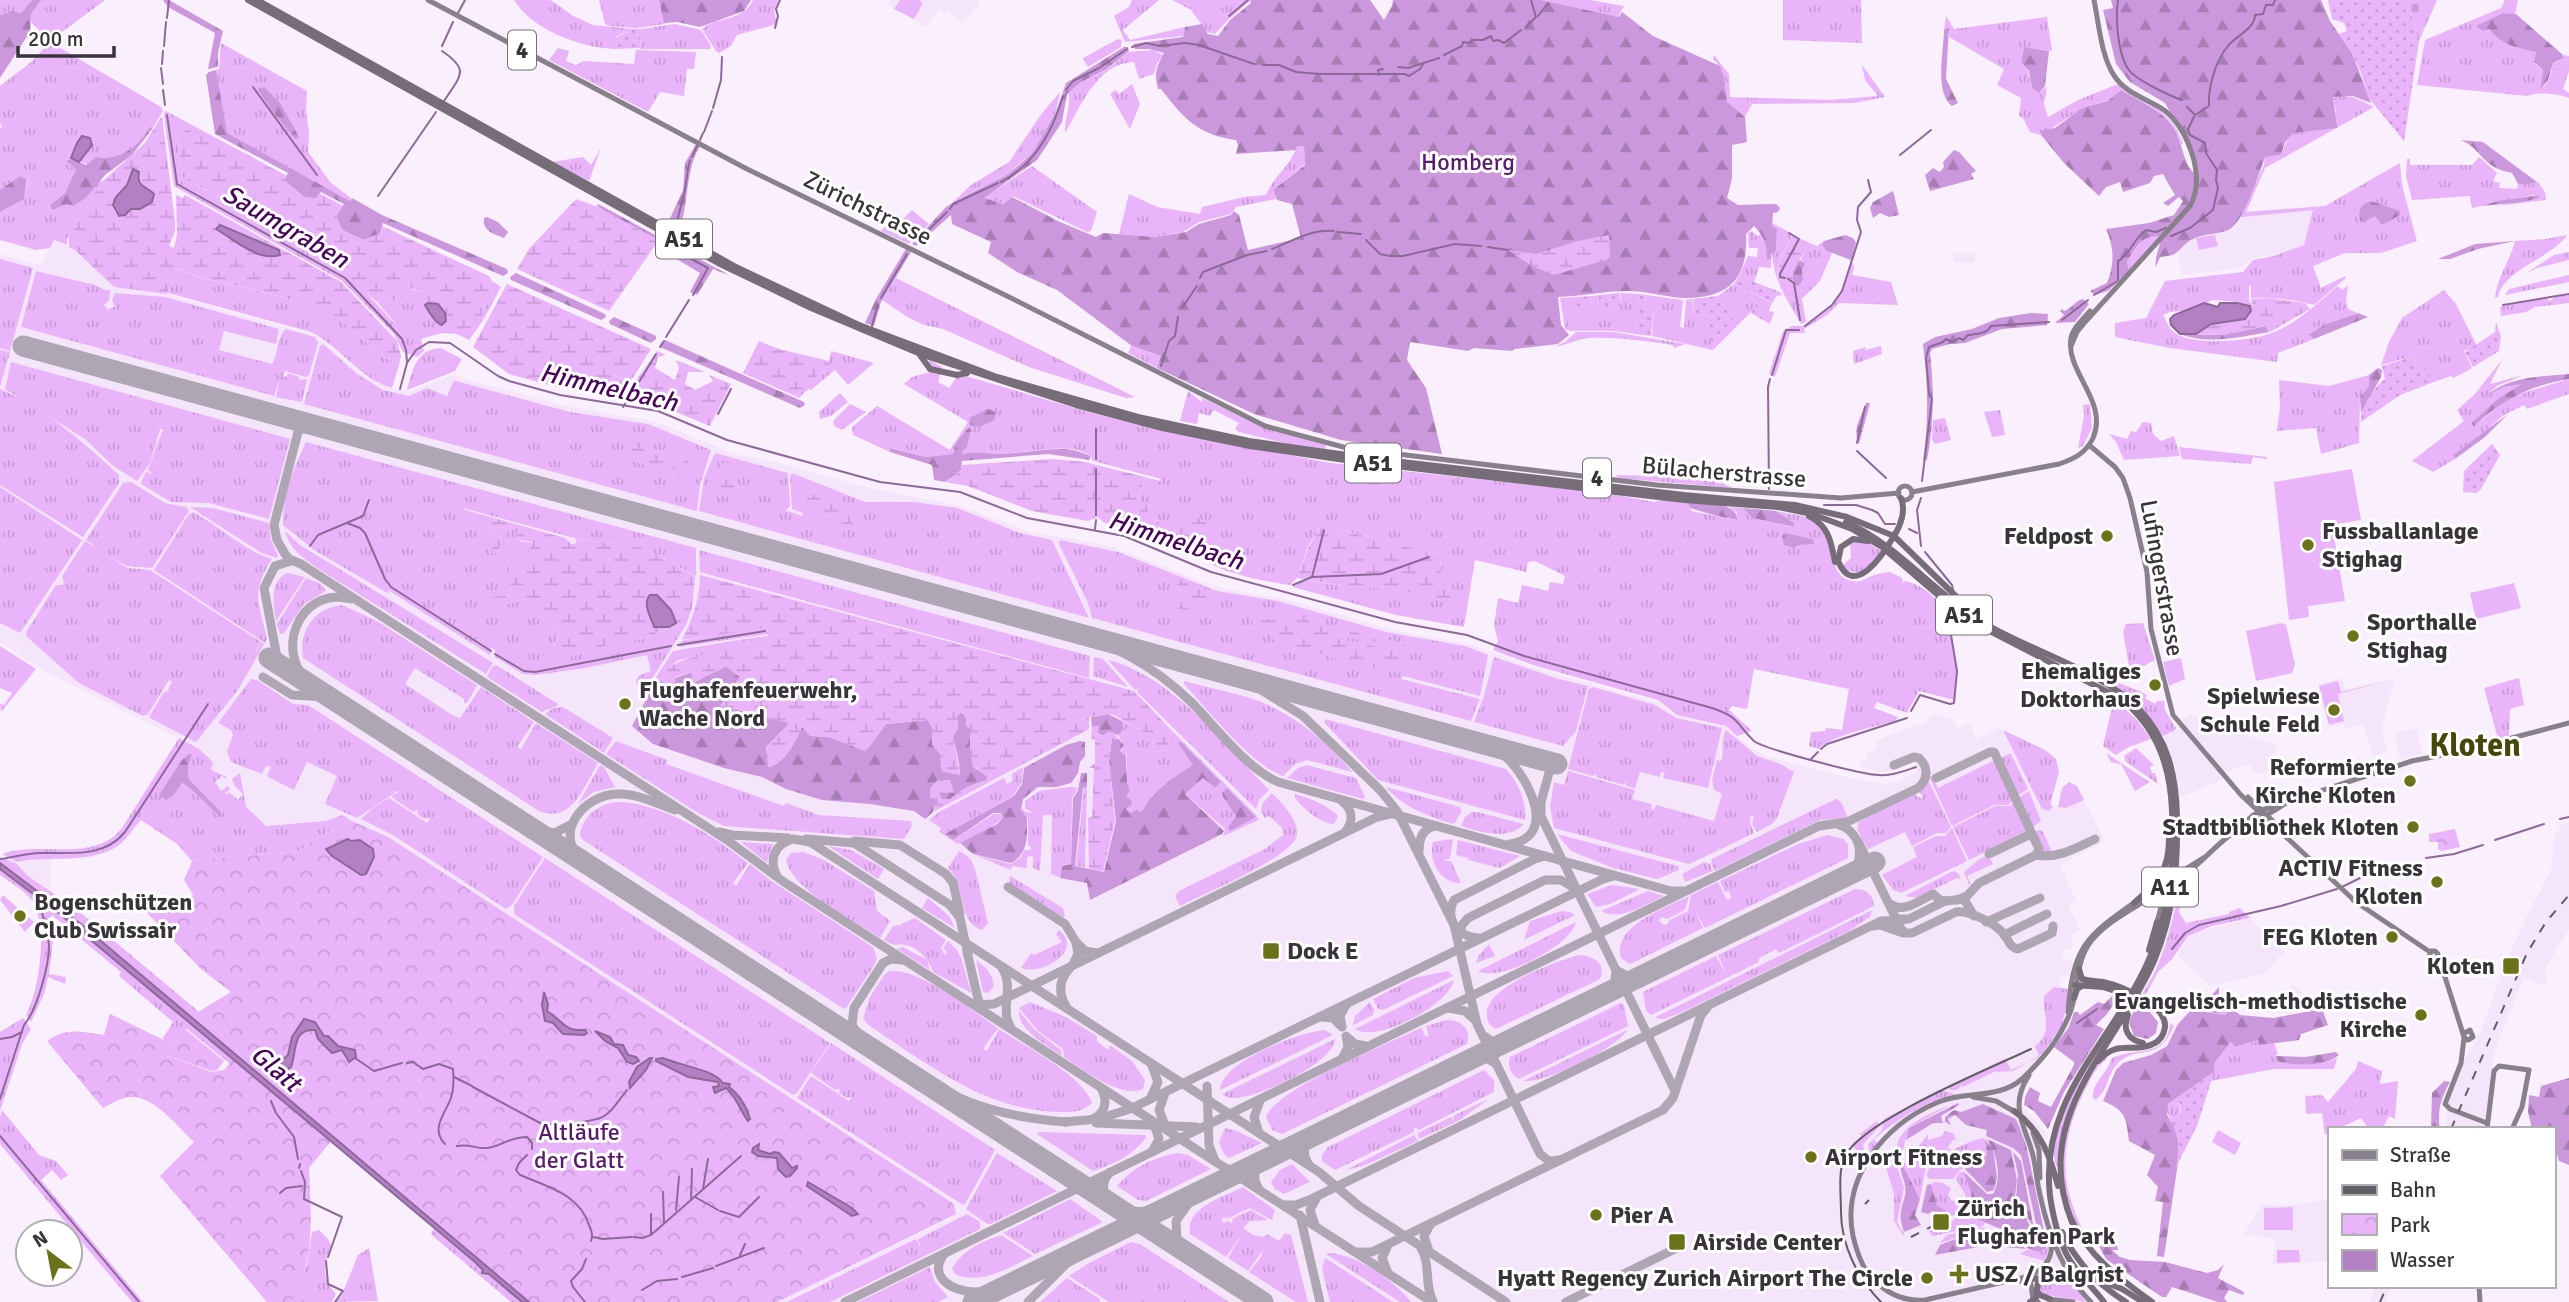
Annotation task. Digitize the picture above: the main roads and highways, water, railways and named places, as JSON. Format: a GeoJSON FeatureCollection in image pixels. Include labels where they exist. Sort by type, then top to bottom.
{"type":"FeatureCollection","features":[{"type":"Feature","properties":{"kind":"highway","name":"A51"},"geometry":{"type":"LineString","coordinates":[[248,0],[718,262],[811,308],[919,353],[930,369],[957,375],[972,373],[1135,421],[1281,451],[1649,496],[1787,507],[1836,522],[1875,542],[1974,622],[2121,699],[2157,736]]}},
{"type":"Feature","properties":{"kind":"highway","name":"A51"},"geometry":{"type":"LineString","coordinates":[[257,0],[755,276],[867,328],[997,377],[1138,417],[1282,447],[1787,507],[1830,515],[1869,534],[1897,552],[1962,608],[1990,626],[2115,689],[2139,709],[2161,745]]}},
{"type":"Feature","properties":{"kind":"highway"},"geometry":{"type":"LineString","coordinates":[[1787,507],[1811,517],[1822,526],[1831,540],[1835,564],[1846,576],[1854,579],[1865,577],[1874,570],[1894,540],[1905,495]]}},
{"type":"Feature","properties":{"kind":"highway"},"geometry":{"type":"LineString","coordinates":[[1787,507],[1847,517],[1894,540],[1990,626]]}},
{"type":"Feature","properties":{"kind":"highway"},"geometry":{"type":"LineString","coordinates":[[1875,542],[1856,539],[1846,542],[1839,551],[1840,565],[1849,574],[1861,575],[1883,556]]}},
{"type":"Feature","properties":{"kind":"highway","name":"A11"},"geometry":{"type":"LineString","coordinates":[[2152,1302],[2100,1262],[2085,1244],[2072,1222],[2063,1192],[2061,1150],[2071,1109],[2090,1070],[2130,1002],[2156,943],[2169,891],[2173,847],[2170,778],[2161,745]]}},
{"type":"Feature","properties":{"kind":"highway","name":"A11"},"geometry":{"type":"LineString","coordinates":[[2136,989],[2163,937],[2177,868],[2176,788],[2171,762],[2161,745]]}},
{"type":"Feature","properties":{"kind":"highway"},"geometry":{"type":"LineString","coordinates":[[2134,903],[2157,881],[2168,862],[2170,778]]}},
{"type":"Feature","properties":{"kind":"highway"},"geometry":{"type":"LineString","coordinates":[[2136,989],[2157,922]]}},
{"type":"Feature","properties":{"kind":"highway"},"geometry":{"type":"LineString","coordinates":[[2079,969],[2081,978],[2088,983],[2115,991],[2155,1010],[2161,1017],[2162,1027],[2158,1037],[2151,1041],[2138,1042],[2127,1032],[2130,1002]]}},
{"type":"Feature","properties":{"kind":"highway"},"geometry":{"type":"LineString","coordinates":[[2074,983],[2109,984],[2154,1005],[2162,1013],[2165,1024],[2162,1036],[2154,1043],[2116,1048],[2102,1056],[2090,1070]]}},
{"type":"Feature","properties":{"kind":"highway"},"geometry":{"type":"LineString","coordinates":[[2074,998],[2078,988],[2088,983]]}},
{"type":"Feature","properties":{"kind":"highway","name":"A11"},"geometry":{"type":"LineString","coordinates":[[2071,1262],[2060,1239],[2050,1194],[2048,1172],[2051,1142],[2059,1114],[2074,1082],[2130,1002]]}},
{"type":"Feature","properties":{"kind":"highway"},"geometry":{"type":"LineString","coordinates":[[2014,1111],[2030,1124],[2043,1142],[2072,1222]]}},
{"type":"Feature","properties":{"kind":"highway"},"geometry":{"type":"LineString","coordinates":[[2071,1262],[2102,1300]]}},
{"type":"Feature","properties":{"kind":"highway"},"geometry":{"type":"LineString","coordinates":[[2071,1262],[2126,1302]]}},
{"type":"Feature","properties":{"kind":"highway"},"geometry":{"type":"LineString","coordinates":[[2015,1281],[2075,1276],[2100,1280],[2143,1302]]}},
{"type":"Feature","properties":{"kind":"highway"},"geometry":{"type":"LineString","coordinates":[[2035,1299],[2039,1281],[2046,1277]]}},
{"type":"Feature","properties":{"kind":"highway"},"geometry":{"type":"LineString","coordinates":[[2035,1299],[2039,1295],[2050,1299]]}},
{"type":"Feature","properties":{"kind":"main road","name":"Zürichstrasse"},"geometry":{"type":"LineString","coordinates":[[428,0],[747,169],[1009,297],[1245,417],[1298,435]]}},
{"type":"Feature","properties":{"kind":"main road"},"geometry":{"type":"LineString","coordinates":[[2089,445],[2097,425],[2096,415],[2073,358],[2071,346],[2074,330],[2190,206],[2197,192],[2198,177],[2185,140],[2173,119],[2164,110],[2130,91],[2115,78],[2105,53],[2094,0]]}},
{"type":"Feature","properties":{"kind":"main road","name":"Bülacherstrasse"},"geometry":{"type":"LineString","coordinates":[[1298,435],[1347,448],[1657,485],[1841,498],[1905,495],[2059,464],[2074,458],[2089,445]]}},
{"type":"Feature","properties":{"kind":"main road","name":"Lufingerstrasse"},"geometry":{"type":"LineString","coordinates":[[2089,445],[2119,471],[2130,498],[2147,572],[2151,629],[2172,712],[2236,789],[2262,813]]}},
{"type":"Feature","properties":{"kind":"main road"},"geometry":{"type":"LineString","coordinates":[[2067,1019],[2077,959],[2090,937],[2134,903],[2204,858],[2262,813],[2287,802],[2412,761],[2569,723]]}},
{"type":"Feature","properties":{"kind":"main road"},"geometry":{"type":"LineString","coordinates":[[2262,813],[2287,802]]}},
{"type":"Feature","properties":{"kind":"main road"},"geometry":{"type":"LineString","coordinates":[[2274,810],[2274,821]]}},
{"type":"Feature","properties":{"kind":"main road"},"geometry":{"type":"LineString","coordinates":[[2262,813],[2274,821],[2297,847]]}},
{"type":"Feature","properties":{"kind":"main road"},"geometry":{"type":"LineString","coordinates":[[2262,813],[2356,902],[2430,952],[2436,952],[2436,960],[2445,976],[2466,1036],[2445,1100],[2446,1106],[2487,1126],[2495,1068],[2501,1066],[2529,1070],[2522,1107],[2513,1127]]}},
{"type":"Feature","properties":{"kind":"main road"},"geometry":{"type":"LineString","coordinates":[[2157,922],[2162,900],[2159,888]]}},
{"type":"Feature","properties":{"kind":"main road"},"geometry":{"type":"LineString","coordinates":[[2037,1063],[2025,1083],[2019,1103],[2051,1235],[2051,1255],[2042,1269],[2015,1281],[1917,1301],[1893,1295],[1869,1275],[1855,1244],[1850,1212],[1855,1184],[1864,1165],[1894,1130],[1937,1102],[2003,1090],[2016,1083],[2060,1035],[2074,998],[2074,983],[2079,969],[2086,950],[2096,936],[2159,888]]}},
{"type":"Feature","properties":{"kind":"main road"},"geometry":{"type":"LineString","coordinates":[[1959,1096],[1988,1099],[2014,1111],[2029,1126],[2038,1143],[2041,1199]]}},
{"type":"Feature","properties":{"kind":"main road"},"geometry":{"type":"LineString","coordinates":[[2051,1235],[2071,1262],[2075,1282],[2090,1301]]}},
{"type":"Feature","properties":{"kind":"main road"},"geometry":{"type":"LineString","coordinates":[[2015,1281],[2031,1284],[2035,1299]]}},
{"type":"Feature","properties":{"kind":"main road"},"geometry":{"type":"LineString","coordinates":[[2050,1299],[2073,1302]]}},
{"type":"Feature","properties":{"kind":"water"},"geometry":{"type":"Polygon","coordinates":[[[82,136],[90,138],[92,145],[79,162],[71,158],[82,136]]]}},
{"type":"Feature","properties":{"kind":"water"},"geometry":{"type":"Polygon","coordinates":[[[133,169],[139,172],[140,183],[154,194],[152,202],[119,216],[113,205],[116,197],[127,185],[133,169]]]}},
{"type":"Feature","properties":{"kind":"water"},"geometry":{"type":"Polygon","coordinates":[[[220,225],[279,250],[280,255],[263,255],[247,249],[216,229],[220,225]]]}},
{"type":"Feature","properties":{"kind":"water"},"geometry":{"type":"Polygon","coordinates":[[[2204,303],[2218,307],[2220,303],[2237,303],[2250,306],[2251,311],[2245,319],[2211,324],[2196,334],[2180,334],[2171,325],[2170,319],[2174,315],[2204,303]]]}},
{"type":"Feature","properties":{"kind":"water"},"geometry":{"type":"Polygon","coordinates":[[[438,304],[445,313],[446,321],[442,325],[430,314],[425,305],[438,304]]]}},
{"type":"Feature","properties":{"kind":"water"},"geometry":{"type":"Polygon","coordinates":[[[650,595],[657,595],[671,610],[676,623],[669,627],[654,627],[647,606],[650,595]]]}},
{"type":"Feature","properties":{"kind":"water"},"geometry":{"type":"Polygon","coordinates":[[[348,839],[360,840],[373,849],[374,857],[366,874],[361,875],[326,849],[348,839]]]}},
{"type":"Feature","properties":{"kind":"water"},"geometry":{"type":"Polygon","coordinates":[[[0,863],[82,925],[529,1302],[522,1302],[489,1274],[482,1273],[483,1270],[475,1262],[61,915],[0,869],[0,863]]]}},
{"type":"Feature","properties":{"kind":"water"},"geometry":{"type":"Polygon","coordinates":[[[544,992],[547,1011],[567,1027],[585,1030],[587,1033],[563,1034],[553,1023],[545,1021],[542,1005],[544,992]]]}},
{"type":"Feature","properties":{"kind":"water"},"geometry":{"type":"Polygon","coordinates":[[[304,1019],[315,1022],[324,1036],[328,1036],[338,1046],[355,1050],[356,1057],[349,1062],[342,1050],[332,1053],[318,1039],[315,1030],[308,1030],[299,1037],[291,1067],[286,1070],[282,1081],[277,1075],[283,1059],[288,1055],[292,1037],[304,1019]]]}},
{"type":"Feature","properties":{"kind":"water"},"geometry":{"type":"Polygon","coordinates":[[[595,1031],[610,1037],[614,1044],[623,1045],[628,1055],[639,1061],[633,1064],[627,1062],[618,1048],[595,1031]]]}},
{"type":"Feature","properties":{"kind":"water"},"geometry":{"type":"Polygon","coordinates":[[[650,1058],[646,1070],[630,1088],[629,1082],[637,1067],[650,1058]]]}},
{"type":"Feature","properties":{"kind":"water"},"geometry":{"type":"Polygon","coordinates":[[[663,1058],[712,1074],[723,1083],[730,1084],[729,1087],[742,1101],[750,1119],[748,1121],[726,1088],[715,1093],[713,1087],[719,1086],[718,1082],[688,1077],[656,1061],[663,1058]]]}},
{"type":"Feature","properties":{"kind":"water"},"geometry":{"type":"Polygon","coordinates":[[[759,1144],[758,1150],[770,1154],[779,1153],[792,1168],[797,1168],[786,1177],[778,1169],[777,1158],[758,1156],[752,1152],[759,1144]]]}},
{"type":"Feature","properties":{"kind":"water"},"geometry":{"type":"Polygon","coordinates":[[[808,1182],[858,1214],[852,1216],[807,1186],[808,1182]]]}},
{"type":"Feature","properties":{"kind":"waterway"},"geometry":{"type":"LineString","coordinates":[[167,18],[169,0]]}},
{"type":"Feature","properties":{"kind":"waterway"},"geometry":{"type":"LineString","coordinates":[[458,13],[465,0]]}},
{"type":"Feature","properties":{"kind":"waterway"},"geometry":{"type":"LineString","coordinates":[[775,28],[778,16],[776,9],[780,0]]}},
{"type":"Feature","properties":{"kind":"waterway"},"geometry":{"type":"LineString","coordinates":[[1229,16],[1248,0]]}},
{"type":"Feature","properties":{"kind":"waterway"},"geometry":{"type":"LineString","coordinates":[[1526,27],[1536,17],[1531,0]]}},
{"type":"Feature","properties":{"kind":"waterway"},"geometry":{"type":"LineString","coordinates":[[2118,0],[2118,36],[2125,64],[2146,83],[2182,100]]}},
{"type":"Feature","properties":{"kind":"waterway"},"geometry":{"type":"LineString","coordinates":[[2171,236],[2190,228],[2213,210],[2218,188],[2217,170],[2206,153],[2205,143],[2190,135],[2188,129],[2195,115],[2209,106],[2213,75],[2223,53],[2230,43],[2252,24],[2255,15],[2263,14],[2266,5],[2273,5],[2275,0]]}},
{"type":"Feature","properties":{"kind":"waterway"},"geometry":{"type":"LineString","coordinates":[[1538,16],[1548,3]]}},
{"type":"Feature","properties":{"kind":"waterway"},"geometry":{"type":"LineString","coordinates":[[164,46],[166,22]]}},
{"type":"Feature","properties":{"kind":"waterway"},"geometry":{"type":"LineString","coordinates":[[442,46],[453,22]]}},
{"type":"Feature","properties":{"kind":"waterway"},"geometry":{"type":"LineString","coordinates":[[1444,55],[1462,46],[1463,42],[1469,43],[1491,36],[1493,41],[1504,43],[1521,30]]}},
{"type":"Feature","properties":{"kind":"waterway"},"geometry":{"type":"LineString","coordinates":[[1132,47],[1146,43],[1160,46],[1185,43],[1199,45],[1254,64]]}},
{"type":"Feature","properties":{"kind":"waterway"},"geometry":{"type":"LineString","coordinates":[[1066,90],[1073,81],[1127,49]]}},
{"type":"Feature","properties":{"kind":"waterway"},"geometry":{"type":"LineString","coordinates":[[162,64],[163,51]]}},
{"type":"Feature","properties":{"kind":"waterway"},"geometry":{"type":"LineString","coordinates":[[442,51],[457,63],[460,73],[444,101]]}},
{"type":"Feature","properties":{"kind":"waterway"},"geometry":{"type":"LineString","coordinates":[[713,108],[721,80],[722,57]]}},
{"type":"Feature","properties":{"kind":"waterway"},"geometry":{"type":"LineString","coordinates":[[1398,67],[1408,68],[1439,58]]}},
{"type":"Feature","properties":{"kind":"waterway"},"geometry":{"type":"LineString","coordinates":[[1263,65],[1279,65],[1296,72],[1320,74],[1409,76],[1423,64]]}},
{"type":"Feature","properties":{"kind":"waterway"},"geometry":{"type":"LineString","coordinates":[[161,68],[163,84]]}},
{"type":"Feature","properties":{"kind":"waterway"},"geometry":{"type":"LineString","coordinates":[[1379,75],[1378,70],[1383,69]]}},
{"type":"Feature","properties":{"kind":"waterway"},"geometry":{"type":"LineString","coordinates":[[253,87],[317,175]]}},
{"type":"Feature","properties":{"kind":"waterway"},"geometry":{"type":"LineString","coordinates":[[163,90],[165,105]]}},
{"type":"Feature","properties":{"kind":"waterway"},"geometry":{"type":"LineString","coordinates":[[1001,182],[1023,166],[1041,145],[1063,96]]}},
{"type":"Feature","properties":{"kind":"waterway"},"geometry":{"type":"LineString","coordinates":[[2187,107],[2194,114]]}},
{"type":"Feature","properties":{"kind":"waterway"},"geometry":{"type":"LineString","coordinates":[[704,132],[712,111]]}},
{"type":"Feature","properties":{"kind":"waterway"},"geometry":{"type":"LineString","coordinates":[[378,196],[436,112]]}},
{"type":"Feature","properties":{"kind":"waterway","name":"Saumgraben"},"geometry":{"type":"LineString","coordinates":[[167,115],[177,184],[345,278],[402,339],[407,362]]}},
{"type":"Feature","properties":{"kind":"waterway"},"geometry":{"type":"LineString","coordinates":[[1900,155],[1931,130]]}},
{"type":"Feature","properties":{"kind":"waterway"},"geometry":{"type":"LineString","coordinates":[[700,140],[703,133]]}},
{"type":"Feature","properties":{"kind":"waterway"},"geometry":{"type":"LineString","coordinates":[[692,157],[697,146]]}},
{"type":"Feature","properties":{"kind":"waterway"},"geometry":{"type":"LineString","coordinates":[[677,230],[690,160]]}},
{"type":"Feature","properties":{"kind":"waterway"},"geometry":{"type":"LineString","coordinates":[[1805,326],[1832,305],[1842,291],[1861,232],[1857,220],[1858,207],[1871,192],[1868,180]]}},
{"type":"Feature","properties":{"kind":"waterway"},"geometry":{"type":"LineString","coordinates":[[950,209],[953,204],[998,183]]}},
{"type":"Feature","properties":{"kind":"waterway"},"geometry":{"type":"LineString","coordinates":[[917,241],[947,212]]}},
{"type":"Feature","properties":{"kind":"waterway"},"geometry":{"type":"LineString","coordinates":[[2118,281],[2118,261],[2126,255],[2142,233],[2146,230],[2156,232],[2166,228]]}},
{"type":"Feature","properties":{"kind":"waterway"},"geometry":{"type":"LineString","coordinates":[[1272,249],[1310,234],[1334,231]]}},
{"type":"Feature","properties":{"kind":"waterway"},"geometry":{"type":"LineString","coordinates":[[1338,232],[1361,234]]}},
{"type":"Feature","properties":{"kind":"waterway"},"geometry":{"type":"LineString","coordinates":[[1785,278],[1780,277],[1780,274],[1799,239],[1789,233]]}},
{"type":"Feature","properties":{"kind":"waterway"},"geometry":{"type":"LineString","coordinates":[[1366,240],[1380,254],[1390,256],[1403,256],[1455,244],[1481,246]]}},
{"type":"Feature","properties":{"kind":"waterway"},"geometry":{"type":"LineString","coordinates":[[1488,247],[1508,250]]}},
{"type":"Feature","properties":{"kind":"waterway"},"geometry":{"type":"LineString","coordinates":[[1200,278],[1203,272],[1247,255],[1267,251]]}},
{"type":"Feature","properties":{"kind":"waterway"},"geometry":{"type":"LineString","coordinates":[[881,298],[907,254]]}},
{"type":"Feature","properties":{"kind":"waterway"},"geometry":{"type":"LineString","coordinates":[[684,255],[708,268],[693,295]]}},
{"type":"Feature","properties":{"kind":"waterway"},"geometry":{"type":"LineString","coordinates":[[1788,279],[1794,283],[1800,320]]}},
{"type":"Feature","properties":{"kind":"waterway"},"geometry":{"type":"LineString","coordinates":[[2094,295],[2116,282]]}},
{"type":"Feature","properties":{"kind":"waterway"},"geometry":{"type":"LineString","coordinates":[[1182,308],[1197,286]]}},
{"type":"Feature","properties":{"kind":"waterway"},"geometry":{"type":"LineString","coordinates":[[2503,305],[2569,294]]}},
{"type":"Feature","properties":{"kind":"waterway"},"geometry":{"type":"LineString","coordinates":[[666,337],[689,300]]}},
{"type":"Feature","properties":{"kind":"waterway"},"geometry":{"type":"LineString","coordinates":[[2062,320],[2088,300]]}},
{"type":"Feature","properties":{"kind":"waterway"},"geometry":{"type":"LineString","coordinates":[[872,326],[878,304]]}},
{"type":"Feature","properties":{"kind":"waterway"},"geometry":{"type":"LineString","coordinates":[[1161,366],[1169,341],[1175,336],[1178,317]]}},
{"type":"Feature","properties":{"kind":"waterway"},"geometry":{"type":"LineString","coordinates":[[1922,481],[1932,399],[1929,394],[1926,358],[1929,347],[1946,339],[1952,342],[1959,338],[1963,340],[1968,335],[1984,332],[1991,326],[2049,322]]}},
{"type":"Feature","properties":{"kind":"waterway"},"geometry":{"type":"LineString","coordinates":[[1772,375],[1786,330],[1799,330]]}},
{"type":"Feature","properties":{"kind":"waterway"},"geometry":{"type":"LineString","coordinates":[[660,347],[664,341]]}},
{"type":"Feature","properties":{"kind":"waterway","name":"Himmelbach"},"geometry":{"type":"LineString","coordinates":[[400,389],[407,363],[416,350],[429,342],[450,343],[509,381],[560,395],[658,411],[727,440],[880,482],[960,492],[1027,518],[1124,536],[1211,572],[1395,622],[1467,635],[1524,656],[1712,708],[1733,718],[1754,741],[1794,755],[1879,775],[1916,767]]}},
{"type":"Feature","properties":{"kind":"waterway"},"geometry":{"type":"LineString","coordinates":[[639,382],[656,354]]}},
{"type":"Feature","properties":{"kind":"waterway"},"geometry":{"type":"LineString","coordinates":[[1769,489],[1770,379]]}},
{"type":"Feature","properties":{"kind":"waterway"},"geometry":{"type":"LineString","coordinates":[[623,407],[635,388]]}},
{"type":"Feature","properties":{"kind":"waterway"},"geometry":{"type":"LineString","coordinates":[[718,414],[731,389]]}},
{"type":"Feature","properties":{"kind":"waterway"},"geometry":{"type":"LineString","coordinates":[[1857,443],[1865,407]]}},
{"type":"Feature","properties":{"kind":"waterway"},"geometry":{"type":"LineString","coordinates":[[1096,429],[1096,459]]}},
{"type":"Feature","properties":{"kind":"waterway"},"geometry":{"type":"LineString","coordinates":[[1857,451],[1886,478]]}},
{"type":"Feature","properties":{"kind":"waterway"},"geometry":{"type":"LineString","coordinates":[[1096,469],[1096,515]]}},
{"type":"Feature","properties":{"kind":"waterway"},"geometry":{"type":"LineString","coordinates":[[1921,498],[1917,510],[1921,546]]}},
{"type":"Feature","properties":{"kind":"waterway","name":"Himmelbach"},"geometry":{"type":"LineString","coordinates":[[310,546],[318,535],[363,516],[369,500]]}},
{"type":"Feature","properties":{"kind":"waterway"},"geometry":{"type":"LineString","coordinates":[[1824,505],[1856,505],[1878,513],[1885,524],[1895,524]]}},
{"type":"Feature","properties":{"kind":"waterway"},"geometry":{"type":"LineString","coordinates":[[1095,529],[1096,520]]}},
{"type":"Feature","properties":{"kind":"waterway"},"geometry":{"type":"LineString","coordinates":[[347,523],[365,533],[391,587],[491,651]]}},
{"type":"Feature","properties":{"kind":"waterway"},"geometry":{"type":"LineString","coordinates":[[1909,529],[1917,533]]}},
{"type":"Feature","properties":{"kind":"waterway"},"geometry":{"type":"LineString","coordinates":[[1293,585],[1312,577],[1324,530]]}},
{"type":"Feature","properties":{"kind":"waterway"},"geometry":{"type":"LineString","coordinates":[[1925,552],[1952,585],[1953,590]]}},
{"type":"Feature","properties":{"kind":"waterway"},"geometry":{"type":"LineString","coordinates":[[1312,577],[1381,574],[1429,557]]}},
{"type":"Feature","properties":{"kind":"waterway"},"geometry":{"type":"LineString","coordinates":[[1948,611],[1951,631]]}},
{"type":"Feature","properties":{"kind":"waterway"},"geometry":{"type":"LineString","coordinates":[[678,645],[765,631]]}},
{"type":"Feature","properties":{"kind":"waterway"},"geometry":{"type":"LineString","coordinates":[[1911,711],[1920,695],[1954,703],[1957,671],[1951,635]]}},
{"type":"Feature","properties":{"kind":"waterway"},"geometry":{"type":"LineString","coordinates":[[495,654],[524,671],[535,672],[671,646]]}},
{"type":"Feature","properties":{"kind":"waterway","name":"Himmelbach"},"geometry":{"type":"LineString","coordinates":[[0,859],[38,853],[85,852],[106,847],[116,841],[125,832],[208,704]]}},
{"type":"Feature","properties":{"kind":"waterway"},"geometry":{"type":"LineString","coordinates":[[1821,749],[1827,744],[1907,718]]}},
{"type":"Feature","properties":{"kind":"waterway"},"geometry":{"type":"LineString","coordinates":[[1811,759],[1818,752]]}},
{"type":"Feature","properties":{"kind":"waterway"},"geometry":{"type":"LineString","coordinates":[[2560,819],[2569,817]]}},
{"type":"Feature","properties":{"kind":"waterway"},"geometry":{"type":"LineString","coordinates":[[2495,840],[2544,824]]}},
{"type":"Feature","properties":{"kind":"waterway"},"geometry":{"type":"LineString","coordinates":[[2426,858],[2454,854],[2483,845]]}},
{"type":"Feature","properties":{"kind":"waterway"},"geometry":{"type":"LineString","coordinates":[[2342,887],[2366,875]]}},
{"type":"Feature","properties":{"kind":"waterway"},"geometry":{"type":"LineString","coordinates":[[2172,949],[2185,933],[2199,925],[2281,906],[2337,889]]}},
{"type":"Feature","properties":{"kind":"waterway"},"geometry":{"type":"LineString","coordinates":[[0,1099],[24,1025],[38,999],[47,965],[49,946],[38,897]]}},
{"type":"Feature","properties":{"kind":"waterway"},"geometry":{"type":"LineString","coordinates":[[2077,1023],[2097,1009]]}},
{"type":"Feature","properties":{"kind":"waterway"},"geometry":{"type":"LineString","coordinates":[[0,1039],[22,1032]]}},
{"type":"Feature","properties":{"kind":"waterway"},"geometry":{"type":"LineString","coordinates":[[355,1058],[374,1071],[402,1063]]}},
{"type":"Feature","properties":{"kind":"waterway"},"geometry":{"type":"LineString","coordinates":[[407,1063],[413,1062],[423,1069],[439,1064],[453,1069],[452,1094],[439,1127],[445,1144]]}},
{"type":"Feature","properties":{"kind":"waterway"},"geometry":{"type":"LineString","coordinates":[[454,1077],[472,1086]]}},
{"type":"Feature","properties":{"kind":"waterway"},"geometry":{"type":"LineString","coordinates":[[473,1087],[542,1124],[571,1124]]}},
{"type":"Feature","properties":{"kind":"waterway"},"geometry":{"type":"LineString","coordinates":[[573,1123],[606,1115],[627,1090]]}},
{"type":"Feature","properties":{"kind":"waterway","name":"Glatt"},"geometry":{"type":"LineString","coordinates":[[271,1101],[276,1113],[294,1137],[298,1159]]}},
{"type":"Feature","properties":{"kind":"waterway"},"geometry":{"type":"LineString","coordinates":[[0,1136],[139,1302]]}},
{"type":"Feature","properties":{"kind":"waterway"},"geometry":{"type":"LineString","coordinates":[[457,1146],[487,1148],[527,1137],[532,1143],[532,1149]]}},
{"type":"Feature","properties":{"kind":"waterway"},"geometry":{"type":"LineString","coordinates":[[527,1155],[516,1170],[520,1175],[561,1193],[578,1206],[591,1230],[591,1241]]}},
{"type":"Feature","properties":{"kind":"waterway"},"geometry":{"type":"LineString","coordinates":[[634,1237],[651,1235],[741,1156]]}},
{"type":"Feature","properties":{"kind":"waterway"},"geometry":{"type":"LineString","coordinates":[[703,1189],[708,1159]]}},
{"type":"Feature","properties":{"kind":"waterway"},"geometry":{"type":"LineString","coordinates":[[299,1168],[300,1164]]}},
{"type":"Feature","properties":{"kind":"waterway"},"geometry":{"type":"LineString","coordinates":[[691,1200],[692,1169]]}},
{"type":"Feature","properties":{"kind":"waterway"},"geometry":{"type":"LineString","coordinates":[[301,1171],[305,1182],[304,1199],[342,1217],[328,1257]]}},
{"type":"Feature","properties":{"kind":"waterway"},"geometry":{"type":"LineString","coordinates":[[676,1210],[679,1177]]}},
{"type":"Feature","properties":{"kind":"waterway"},"geometry":{"type":"LineString","coordinates":[[280,1193],[286,1188],[302,1186]]}},
{"type":"Feature","properties":{"kind":"waterway"},"geometry":{"type":"LineString","coordinates":[[663,1192],[664,1223]]}},
{"type":"Feature","properties":{"kind":"waterway"},"geometry":{"type":"LineString","coordinates":[[695,1197],[718,1210]]}},
{"type":"Feature","properties":{"kind":"waterway"},"geometry":{"type":"LineString","coordinates":[[720,1211],[739,1217],[759,1197]]}},
{"type":"Feature","properties":{"kind":"waterway"},"geometry":{"type":"LineString","coordinates":[[651,1214],[651,1234]]}},
{"type":"Feature","properties":{"kind":"waterway"},"geometry":{"type":"LineString","coordinates":[[593,1237],[632,1237]]}},
{"type":"Feature","properties":{"kind":"waterway"},"geometry":{"type":"LineString","coordinates":[[740,1255],[745,1244]]}},
{"type":"Feature","properties":{"kind":"waterway"},"geometry":{"type":"LineString","coordinates":[[716,1266],[764,1248]]}},
{"type":"Feature","properties":{"kind":"waterway"},"geometry":{"type":"LineString","coordinates":[[585,1302],[571,1281],[582,1269],[586,1259]]}},
{"type":"Feature","properties":{"kind":"waterway"},"geometry":{"type":"LineString","coordinates":[[326,1261],[328,1284],[343,1291],[335,1302]]}},
{"type":"Feature","properties":{"kind":"waterway"},"geometry":{"type":"LineString","coordinates":[[682,1277],[713,1268]]}},
{"type":"Feature","properties":{"kind":"waterway"},"geometry":{"type":"LineString","coordinates":[[642,1290],[657,1281],[677,1279]]}},
{"type":"Feature","properties":{"kind":"tram line"},"geometry":{"type":"LineString","coordinates":[[1881,1302],[1858,1272],[1844,1237],[1840,1185],[1844,1158],[1855,1143],[1900,1112],[2031,1049]]}},
{"type":"Feature","properties":{"kind":"railway"},"geometry":{"type":"LineString","coordinates":[[2452,1127],[2527,953],[2546,922],[2569,895]]}},
{"type":"Feature","properties":{"kind":"railway"},"geometry":{"type":"LineString","coordinates":[[1865,1204],[1869,1200]]}},
{"type":"Feature","properties":{"kind":"railway"},"geometry":{"type":"LineString","coordinates":[[1911,1237],[1941,1222]]}},
{"type":"Feature","properties":{"kind":"railway"},"geometry":{"type":"LineString","coordinates":[[2380,1302],[2386,1288]]}},
{"type":"Feature","properties":{"kind":"place","name":"Feldpost"},"geometry":{"type":"Point","coordinates":[2107,536]}},
{"type":"Feature","properties":{"kind":"place","name":"Fussballanlage Stighag"},"geometry":{"type":"Point","coordinates":[2308,545]}},
{"type":"Feature","properties":{"kind":"place","name":"Sporthalle Stighag"},"geometry":{"type":"Point","coordinates":[2353,636]}},
{"type":"Feature","properties":{"kind":"place","name":"Ehemaliges Doktorhaus"},"geometry":{"type":"Point","coordinates":[2155,685]}},
{"type":"Feature","properties":{"kind":"place","name":"Flughafenfeuerwehr, Wache Nord"},"geometry":{"type":"Point","coordinates":[625,704]}},
{"type":"Feature","properties":{"kind":"place","name":"Spielwiese Schule Feld"},"geometry":{"type":"Point","coordinates":[2334,710]}},
{"type":"Feature","properties":{"kind":"place","name":"Reformierte Kirche Kloten"},"geometry":{"type":"Point","coordinates":[2410,781]}},
{"type":"Feature","properties":{"kind":"place","name":"Stadtbibliothek Kloten"},"geometry":{"type":"Point","coordinates":[2413,827]}},
{"type":"Feature","properties":{"kind":"place","name":"ACTIV Fitness Kloten"},"geometry":{"type":"Point","coordinates":[2437,882]}},
{"type":"Feature","properties":{"kind":"place","name":"Bogenschützen Club Swissair"},"geometry":{"type":"Point","coordinates":[20,916]}},
{"type":"Feature","properties":{"kind":"place","name":"FEG Kloten"},"geometry":{"type":"Point","coordinates":[2392,937]}},
{"type":"Feature","properties":{"kind":"place","name":"Dock E"},"geometry":{"type":"Point","coordinates":[1271,951]}},
{"type":"Feature","properties":{"kind":"place","name":"Kloten"},"geometry":{"type":"Point","coordinates":[2511,966]}},
{"type":"Feature","properties":{"kind":"place","name":"Evangelisch-methodistische Kirche"},"geometry":{"type":"Point","coordinates":[2421,1015]}},
{"type":"Feature","properties":{"kind":"place","name":"Airport Fitness"},"geometry":{"type":"Point","coordinates":[1811,1157]}},
{"type":"Feature","properties":{"kind":"place","name":"Pier A"},"geometry":{"type":"Point","coordinates":[1596,1215]}},
{"type":"Feature","properties":{"kind":"place","name":"Zürich Flughafen Park"},"geometry":{"type":"Point","coordinates":[1941,1222]}},
{"type":"Feature","properties":{"kind":"place","name":"Airside Center"},"geometry":{"type":"Point","coordinates":[1677,1242]}},
{"type":"Feature","properties":{"kind":"place","name":"USZ / Balgrist"},"geometry":{"type":"Point","coordinates":[1959,1274]}},
{"type":"Feature","properties":{"kind":"place","name":"Hyatt Regency Zurich Airport The Circle"},"geometry":{"type":"Point","coordinates":[1927,1278]}},
{"type":"Feature","properties":{"kind":"district","name":"Kloten"},"geometry":{"type":"Point","coordinates":[2475,745]}},
{"type":"Feature","properties":{"kind":"park label","name":"Homberg"},"geometry":{"type":"Point","coordinates":[1468,162]}},
{"type":"Feature","properties":{"kind":"park label","name":"Altläufe der Glatt"},"geometry":{"type":"Point","coordinates":[579,1146]}}]}
